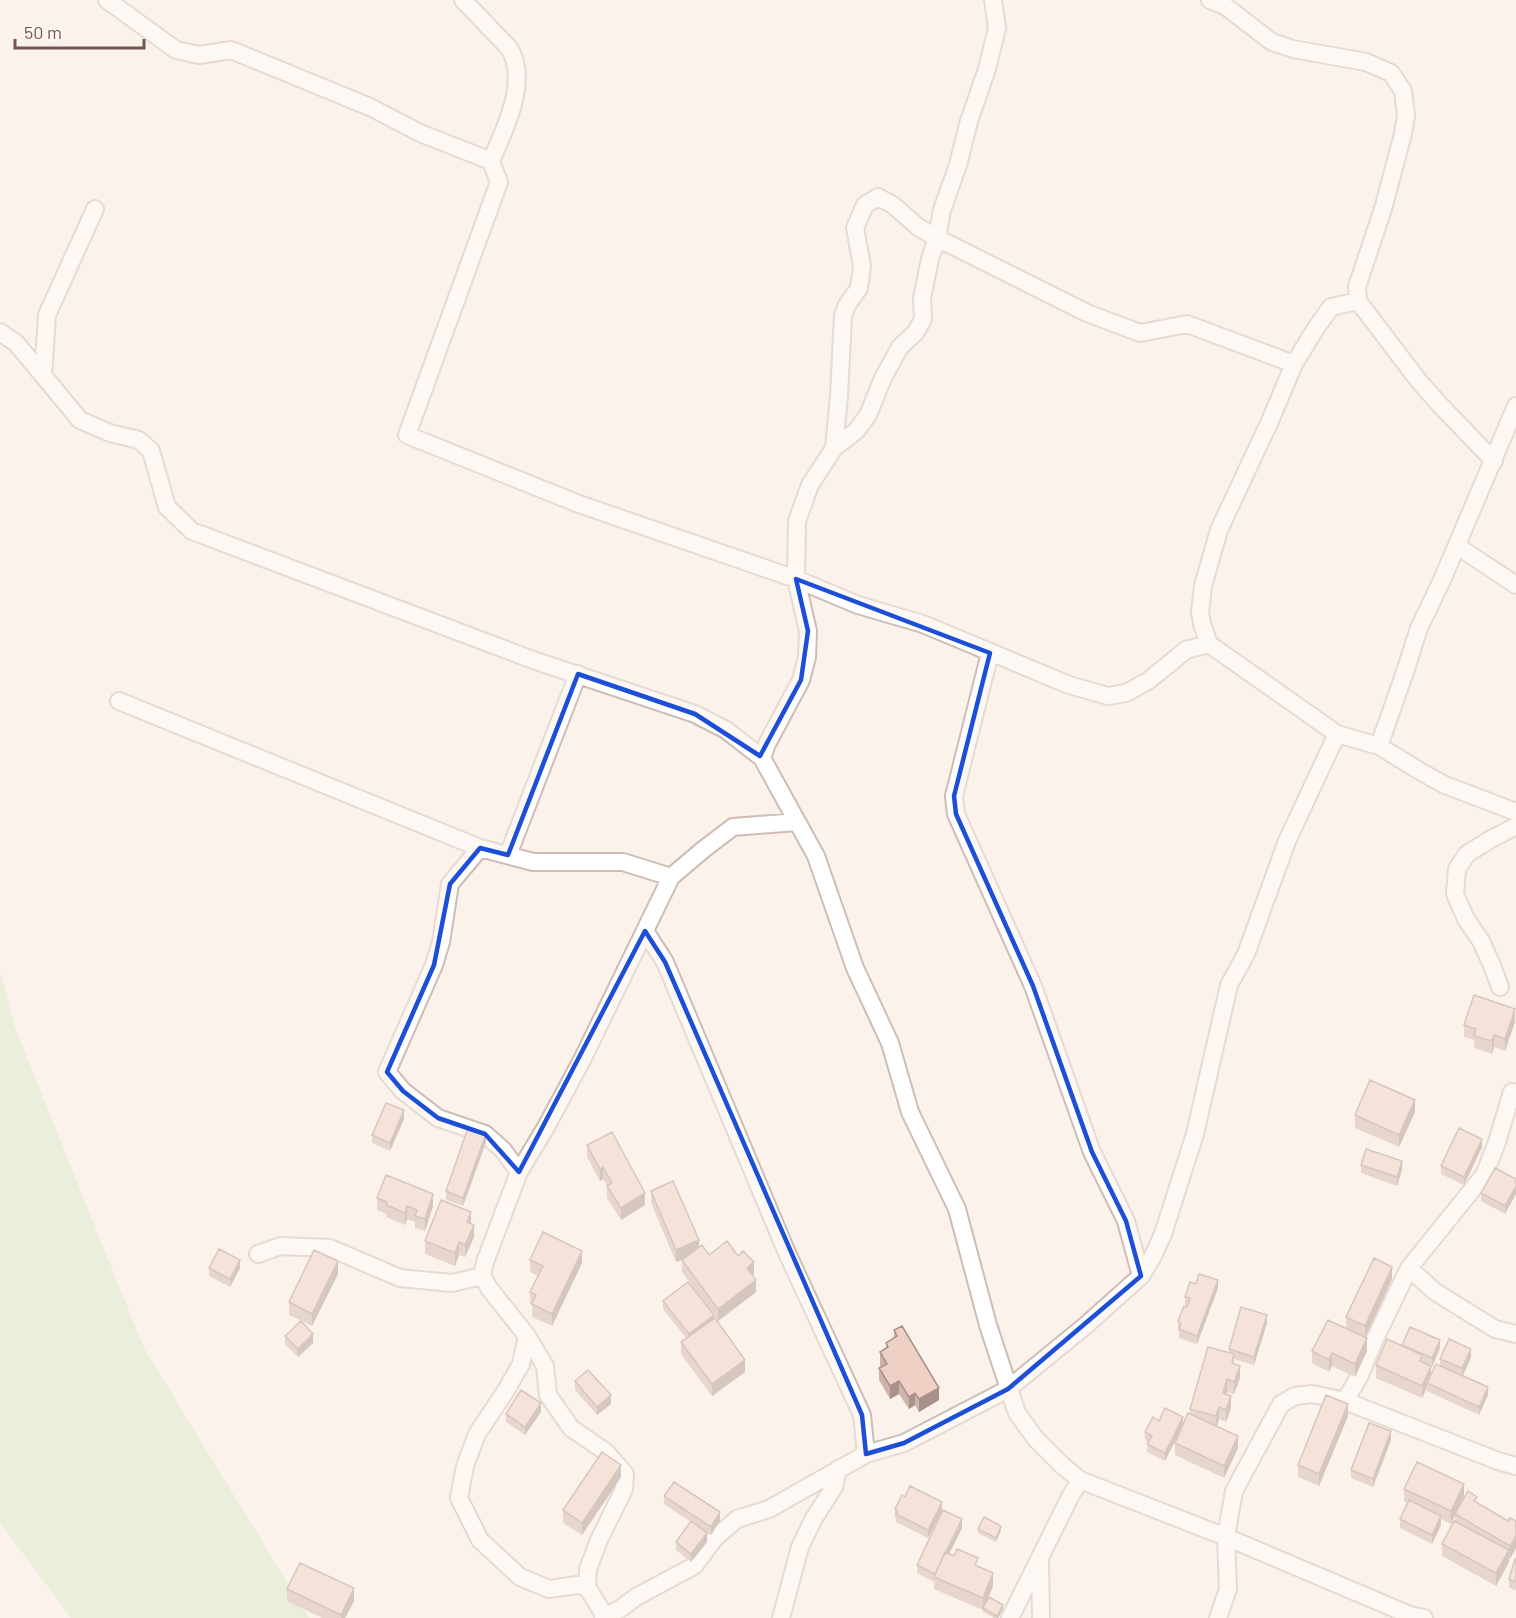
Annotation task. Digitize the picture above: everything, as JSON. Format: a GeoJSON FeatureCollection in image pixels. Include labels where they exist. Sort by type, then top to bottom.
{"type":"FeatureCollection","features":[{"type":"Feature","properties":{"kind":"street"},"geometry":{"type":"LineString","coordinates":[[107,0],[176,50],[199,55],[231,50],[370,107],[420,133],[491,162]]}},
{"type":"Feature","properties":{"kind":"street"},"geometry":{"type":"LineString","coordinates":[[464,0],[514,56],[516,78],[513,108],[491,162],[499,182],[407,435],[579,504],[796,579],[858,605],[923,624],[1069,685],[1108,696],[1126,693],[1148,681],[1186,650],[1209,644]]}},
{"type":"Feature","properties":{"kind":"street"},"geometry":{"type":"LineString","coordinates":[[762,758],[801,680],[807,657],[808,631],[796,579],[797,521],[810,485],[834,447],[856,431],[868,415],[875,395],[900,347],[916,332],[923,319],[922,298],[942,210],[958,165],[997,28],[993,0]]}},
{"type":"Feature","properties":{"kind":"street"},"geometry":{"type":"LineString","coordinates":[[1210,0],[1225,6],[1272,42],[1293,49],[1366,62],[1391,73],[1402,91],[1406,115],[1383,209],[1357,287],[1358,301],[1418,380],[1494,461]]}},
{"type":"Feature","properties":{"kind":"street"},"geometry":{"type":"LineString","coordinates":[[834,447],[843,316],[847,305],[859,288],[862,266],[855,228],[865,204],[879,197],[893,205],[918,227],[937,238],[1087,313],[1140,333],[1187,324],[1294,364]]}},
{"type":"Feature","properties":{"kind":"street"},"geometry":{"type":"LineString","coordinates":[[43,375],[46,315],[95,209]]}},
{"type":"Feature","properties":{"kind":"street"},"geometry":{"type":"LineString","coordinates":[[1358,301],[1331,308],[1294,364],[1219,530],[1203,586],[1200,612],[1202,624],[1209,644],[1337,734],[1379,746],[1445,785],[1516,812]]}},
{"type":"Feature","properties":{"kind":"street"},"geometry":{"type":"LineString","coordinates":[[0,332],[16,343],[81,420],[110,433],[139,440],[151,450],[167,507],[192,531],[533,660],[695,714],[726,730],[762,758],[816,856],[855,968],[890,1043],[910,1112],[957,1209],[988,1325],[1017,1413],[1035,1437],[1080,1480],[1226,1537],[1410,1615],[1424,1618]]}},
{"type":"Feature","properties":{"kind":"street"},"geometry":{"type":"LineString","coordinates":[[1379,746],[1419,628],[1494,461],[1512,430],[1516,406]]}},
{"type":"Feature","properties":{"kind":"street"},"geometry":{"type":"LineString","coordinates":[[1457,546],[1516,585]]}},
{"type":"Feature","properties":{"kind":"street"},"geometry":{"type":"LineString","coordinates":[[990,653],[954,796],[956,814],[1033,986],[1092,1152],[1126,1221],[1141,1276]]}},
{"type":"Feature","properties":{"kind":"street"},"geometry":{"type":"LineString","coordinates":[[508,855],[578,674]]}},
{"type":"Feature","properties":{"kind":"street"},"geometry":{"type":"LineString","coordinates":[[119,701],[480,849],[533,862],[623,862],[671,877]]}},
{"type":"Feature","properties":{"kind":"street"},"geometry":{"type":"LineString","coordinates":[[797,822],[733,827],[671,877],[582,1060],[519,1172],[485,1262],[482,1276],[495,1297],[527,1336],[545,1366],[548,1395],[571,1428],[606,1452],[625,1474],[624,1489],[599,1540],[588,1569],[587,1587],[604,1617],[694,1566],[715,1539],[737,1519],[769,1509],[866,1454],[904,1443],[1008,1389],[1085,1326],[1141,1276],[1162,1234],[1195,1134],[1229,985],[1245,954],[1287,841],[1337,734]]}},
{"type":"Feature","properties":{"kind":"street"},"geometry":{"type":"LineString","coordinates":[[1500,987],[1481,941],[1466,919],[1455,894],[1458,869],[1467,854],[1516,826]]}},
{"type":"Feature","properties":{"kind":"street"},"geometry":{"type":"LineString","coordinates":[[480,849],[450,884],[441,942],[434,965],[387,1072],[403,1091],[438,1118],[485,1134],[503,1150],[519,1172]]}},
{"type":"Feature","properties":{"kind":"street"},"geometry":{"type":"LineString","coordinates":[[645,931],[665,962],[787,1253],[862,1415],[866,1454]]}},
{"type":"Feature","properties":{"kind":"street"},"geometry":{"type":"LineString","coordinates":[[1345,1401],[1360,1375],[1409,1268],[1484,1175],[1512,1092]]}},
{"type":"Feature","properties":{"kind":"street"},"geometry":{"type":"LineString","coordinates":[[258,1254],[281,1246],[330,1248],[400,1278],[452,1283],[482,1276]]}},
{"type":"Feature","properties":{"kind":"street"},"geometry":{"type":"LineString","coordinates":[[1409,1268],[1434,1291],[1495,1329],[1516,1334]]}},
{"type":"Feature","properties":{"kind":"street"},"geometry":{"type":"LineString","coordinates":[[527,1336],[521,1364],[477,1434],[465,1466],[459,1498],[480,1540],[520,1577],[549,1589],[577,1585],[587,1587]]}},
{"type":"Feature","properties":{"kind":"street"},"geometry":{"type":"LineString","coordinates":[[1218,1618],[1228,1589],[1226,1537],[1234,1491],[1281,1404],[1295,1396],[1312,1394],[1345,1401],[1516,1466]]}},
{"type":"Feature","properties":{"kind":"street"},"geometry":{"type":"LineString","coordinates":[[781,1618],[800,1547],[814,1518],[834,1487],[838,1469]]}},
{"type":"Feature","properties":{"kind":"street"},"geometry":{"type":"LineString","coordinates":[[1010,1618],[1080,1480]]}},
{"type":"Feature","properties":{"kind":"street"},"geometry":{"type":"LineString","coordinates":[[1040,1558],[1041,1618]]}},
{"type":"Feature","properties":{"kind":"highlighted area"},"geometry":{"type":"Polygon","coordinates":[[[796,579],[990,653],[954,796],[956,814],[1033,986],[1092,1152],[1126,1221],[1141,1276],[1008,1389],[904,1443],[866,1454],[862,1415],[665,962],[645,931],[519,1172],[485,1134],[438,1118],[403,1091],[387,1072],[434,965],[450,884],[480,848],[508,855],[578,674],[695,714],[760,756],[801,680],[808,631],[796,579]]]}},
{"type":"Feature","properties":{"kind":"green space"},"geometry":{"type":"Polygon","coordinates":[[[0,971],[15,1027],[144,1348],[309,1618],[71,1618],[0,1523],[0,971]]]}},
{"type":"Feature","properties":{"kind":"building"},"geometry":{"type":"Polygon","coordinates":[[[1474,995],[1515,1009],[1505,1039],[1494,1035],[1492,1041],[1474,1036],[1476,1029],[1464,1025],[1474,995]]]}},
{"type":"Feature","properties":{"kind":"building"},"geometry":{"type":"Polygon","coordinates":[[[1370,1080],[1415,1100],[1399,1135],[1355,1115],[1370,1080]]]}},
{"type":"Feature","properties":{"kind":"building"},"geometry":{"type":"Polygon","coordinates":[[[386,1103],[404,1110],[390,1143],[372,1135],[386,1103]]]}},
{"type":"Feature","properties":{"kind":"building"},"geometry":{"type":"Polygon","coordinates":[[[468,1128],[486,1134],[463,1198],[446,1191],[468,1128]]]}},
{"type":"Feature","properties":{"kind":"building"},"geometry":{"type":"Polygon","coordinates":[[[1459,1128],[1482,1139],[1464,1177],[1441,1166],[1459,1128]]]}},
{"type":"Feature","properties":{"kind":"building"},"geometry":{"type":"Polygon","coordinates":[[[612,1132],[645,1193],[621,1208],[607,1186],[612,1183],[603,1167],[600,1169],[587,1145],[612,1132]]]}},
{"type":"Feature","properties":{"kind":"building"},"geometry":{"type":"Polygon","coordinates":[[[1366,1149],[1402,1161],[1397,1177],[1361,1165],[1366,1149]]]}},
{"type":"Feature","properties":{"kind":"building"},"geometry":{"type":"Polygon","coordinates":[[[1495,1168],[1516,1179],[1516,1186],[1505,1206],[1481,1193],[1495,1168]]]}},
{"type":"Feature","properties":{"kind":"building"},"geometry":{"type":"Polygon","coordinates":[[[386,1175],[433,1194],[425,1219],[415,1216],[417,1210],[407,1206],[405,1213],[386,1205],[387,1202],[377,1198],[386,1175]]]}},
{"type":"Feature","properties":{"kind":"building"},"geometry":{"type":"Polygon","coordinates":[[[673,1181],[699,1240],[676,1250],[651,1191],[673,1181]]]}},
{"type":"Feature","properties":{"kind":"building"},"geometry":{"type":"Polygon","coordinates":[[[441,1200],[471,1212],[467,1222],[474,1225],[465,1245],[459,1242],[455,1253],[425,1241],[441,1200]]]}},
{"type":"Feature","properties":{"kind":"building"},"geometry":{"type":"Polygon","coordinates":[[[543,1232],[582,1251],[552,1314],[532,1304],[536,1295],[530,1292],[543,1266],[530,1260],[543,1232]]]}},
{"type":"Feature","properties":{"kind":"building"},"geometry":{"type":"Polygon","coordinates":[[[727,1241],[738,1256],[743,1251],[754,1262],[747,1268],[756,1280],[718,1309],[682,1260],[702,1245],[709,1255],[727,1241]]]}},
{"type":"Feature","properties":{"kind":"building"},"geometry":{"type":"Polygon","coordinates":[[[219,1249],[240,1260],[230,1279],[209,1268],[219,1249]]]}},
{"type":"Feature","properties":{"kind":"building"},"geometry":{"type":"Polygon","coordinates":[[[314,1250],[338,1261],[312,1314],[289,1302],[314,1250]]]}},
{"type":"Feature","properties":{"kind":"building"},"geometry":{"type":"Polygon","coordinates":[[[1374,1258],[1392,1267],[1365,1326],[1346,1317],[1374,1258]]]}},
{"type":"Feature","properties":{"kind":"building"},"geometry":{"type":"Polygon","coordinates":[[[1199,1274],[1218,1280],[1197,1336],[1179,1329],[1181,1323],[1178,1321],[1190,1298],[1185,1297],[1190,1282],[1196,1284],[1199,1274]]]}},
{"type":"Feature","properties":{"kind":"building"},"geometry":{"type":"Polygon","coordinates":[[[688,1282],[714,1315],[689,1334],[663,1301],[688,1282]]]}},
{"type":"Feature","properties":{"kind":"building"},"geometry":{"type":"Polygon","coordinates":[[[1241,1307],[1267,1315],[1254,1357],[1229,1349],[1241,1307]]]}},
{"type":"Feature","properties":{"kind":"building"},"geometry":{"type":"Polygon","coordinates":[[[715,1318],[745,1360],[712,1384],[681,1342],[715,1318]]]}},
{"type":"Feature","properties":{"kind":"building"},"geometry":{"type":"Polygon","coordinates":[[[1328,1320],[1367,1338],[1355,1364],[1332,1353],[1329,1360],[1312,1351],[1328,1320]]]}},
{"type":"Feature","properties":{"kind":"building"},"geometry":{"type":"Polygon","coordinates":[[[301,1321],[313,1334],[298,1349],[285,1336],[301,1321]]]}},
{"type":"Feature","properties":{"kind":"building"},"geometry":{"type":"Polygon","coordinates":[[[902,1326],[939,1388],[919,1399],[915,1393],[909,1397],[899,1381],[890,1386],[879,1368],[887,1364],[880,1352],[888,1347],[886,1343],[897,1336],[894,1330],[902,1326]]]}},
{"type":"Feature","properties":{"kind":"building"},"geometry":{"type":"Polygon","coordinates":[[[1410,1327],[1440,1340],[1432,1358],[1402,1345],[1410,1327]]]}},
{"type":"Feature","properties":{"kind":"building"},"geometry":{"type":"Polygon","coordinates":[[[1387,1339],[1422,1355],[1420,1361],[1431,1366],[1422,1386],[1376,1365],[1387,1339]]]}},
{"type":"Feature","properties":{"kind":"building"},"geometry":{"type":"Polygon","coordinates":[[[1449,1339],[1471,1349],[1462,1368],[1440,1359],[1449,1339]]]}},
{"type":"Feature","properties":{"kind":"building"},"geometry":{"type":"Polygon","coordinates":[[[1208,1347],[1234,1354],[1232,1363],[1240,1366],[1234,1382],[1227,1379],[1223,1393],[1231,1396],[1226,1410],[1219,1407],[1216,1416],[1190,1409],[1208,1347]]]}},
{"type":"Feature","properties":{"kind":"building"},"geometry":{"type":"Polygon","coordinates":[[[1436,1364],[1488,1387],[1479,1407],[1427,1383],[1436,1364]]]}},
{"type":"Feature","properties":{"kind":"building"},"geometry":{"type":"Polygon","coordinates":[[[588,1370],[611,1395],[597,1407],[575,1381],[588,1370]]]}},
{"type":"Feature","properties":{"kind":"building"},"geometry":{"type":"Polygon","coordinates":[[[521,1390],[541,1403],[525,1427],[506,1414],[521,1390]]]}},
{"type":"Feature","properties":{"kind":"building"},"geometry":{"type":"Polygon","coordinates":[[[1326,1395],[1348,1404],[1319,1474],[1298,1465],[1326,1395]]]}},
{"type":"Feature","properties":{"kind":"building"},"geometry":{"type":"Polygon","coordinates":[[[1165,1408],[1183,1417],[1165,1453],[1147,1444],[1152,1436],[1145,1432],[1153,1417],[1159,1421],[1165,1408]]]}},
{"type":"Feature","properties":{"kind":"building"},"geometry":{"type":"Polygon","coordinates":[[[1188,1413],[1238,1436],[1224,1466],[1175,1443],[1188,1413]]]}},
{"type":"Feature","properties":{"kind":"building"},"geometry":{"type":"Polygon","coordinates":[[[1369,1423],[1391,1431],[1373,1479],[1351,1470],[1369,1423]]]}},
{"type":"Feature","properties":{"kind":"building"},"geometry":{"type":"Polygon","coordinates":[[[602,1452],[621,1465],[582,1523],[563,1510],[602,1452]]]}},
{"type":"Feature","properties":{"kind":"building"},"geometry":{"type":"Polygon","coordinates":[[[1417,1462],[1464,1484],[1451,1511],[1404,1489],[1417,1462]]]}},
{"type":"Feature","properties":{"kind":"building"},"geometry":{"type":"Polygon","coordinates":[[[674,1482],[720,1512],[711,1527],[664,1496],[674,1482]]]}},
{"type":"Feature","properties":{"kind":"building"},"geometry":{"type":"Polygon","coordinates":[[[910,1486],[942,1502],[928,1530],[896,1514],[898,1511],[895,1509],[902,1495],[905,1497],[910,1486]]]}},
{"type":"Feature","properties":{"kind":"building"},"geometry":{"type":"Polygon","coordinates":[[[1468,1491],[1477,1497],[1474,1501],[1508,1521],[1510,1518],[1516,1521],[1516,1536],[1510,1546],[1455,1514],[1468,1491]]]}},
{"type":"Feature","properties":{"kind":"building"},"geometry":{"type":"Polygon","coordinates":[[[1409,1500],[1441,1516],[1432,1535],[1400,1519],[1409,1500]]]}},
{"type":"Feature","properties":{"kind":"building"},"geometry":{"type":"Polygon","coordinates":[[[943,1510],[962,1519],[935,1574],[917,1565],[943,1510]]]}},
{"type":"Feature","properties":{"kind":"building"},"geometry":{"type":"Polygon","coordinates":[[[984,1517],[1001,1526],[996,1538],[978,1529],[984,1517]]]}},
{"type":"Feature","properties":{"kind":"building"},"geometry":{"type":"Polygon","coordinates":[[[691,1521],[707,1533],[691,1554],[676,1542],[691,1521]]]}},
{"type":"Feature","properties":{"kind":"building"},"geometry":{"type":"Polygon","coordinates":[[[1454,1521],[1509,1550],[1496,1573],[1442,1544],[1454,1521]]]}},
{"type":"Feature","properties":{"kind":"building"},"geometry":{"type":"Polygon","coordinates":[[[957,1549],[978,1558],[975,1565],[993,1573],[983,1598],[934,1577],[945,1552],[954,1556],[957,1549]]]}},
{"type":"Feature","properties":{"kind":"building"},"geometry":{"type":"Polygon","coordinates":[[[1516,1559],[1516,1582],[1509,1579],[1516,1559]]]}},
{"type":"Feature","properties":{"kind":"building"},"geometry":{"type":"Polygon","coordinates":[[[300,1563],[354,1588],[341,1615],[287,1589],[300,1563]]]}},
{"type":"Feature","properties":{"kind":"building"},"geometry":{"type":"Polygon","coordinates":[[[989,1597],[1003,1605],[997,1616],[983,1608],[989,1597]]]}}]}
